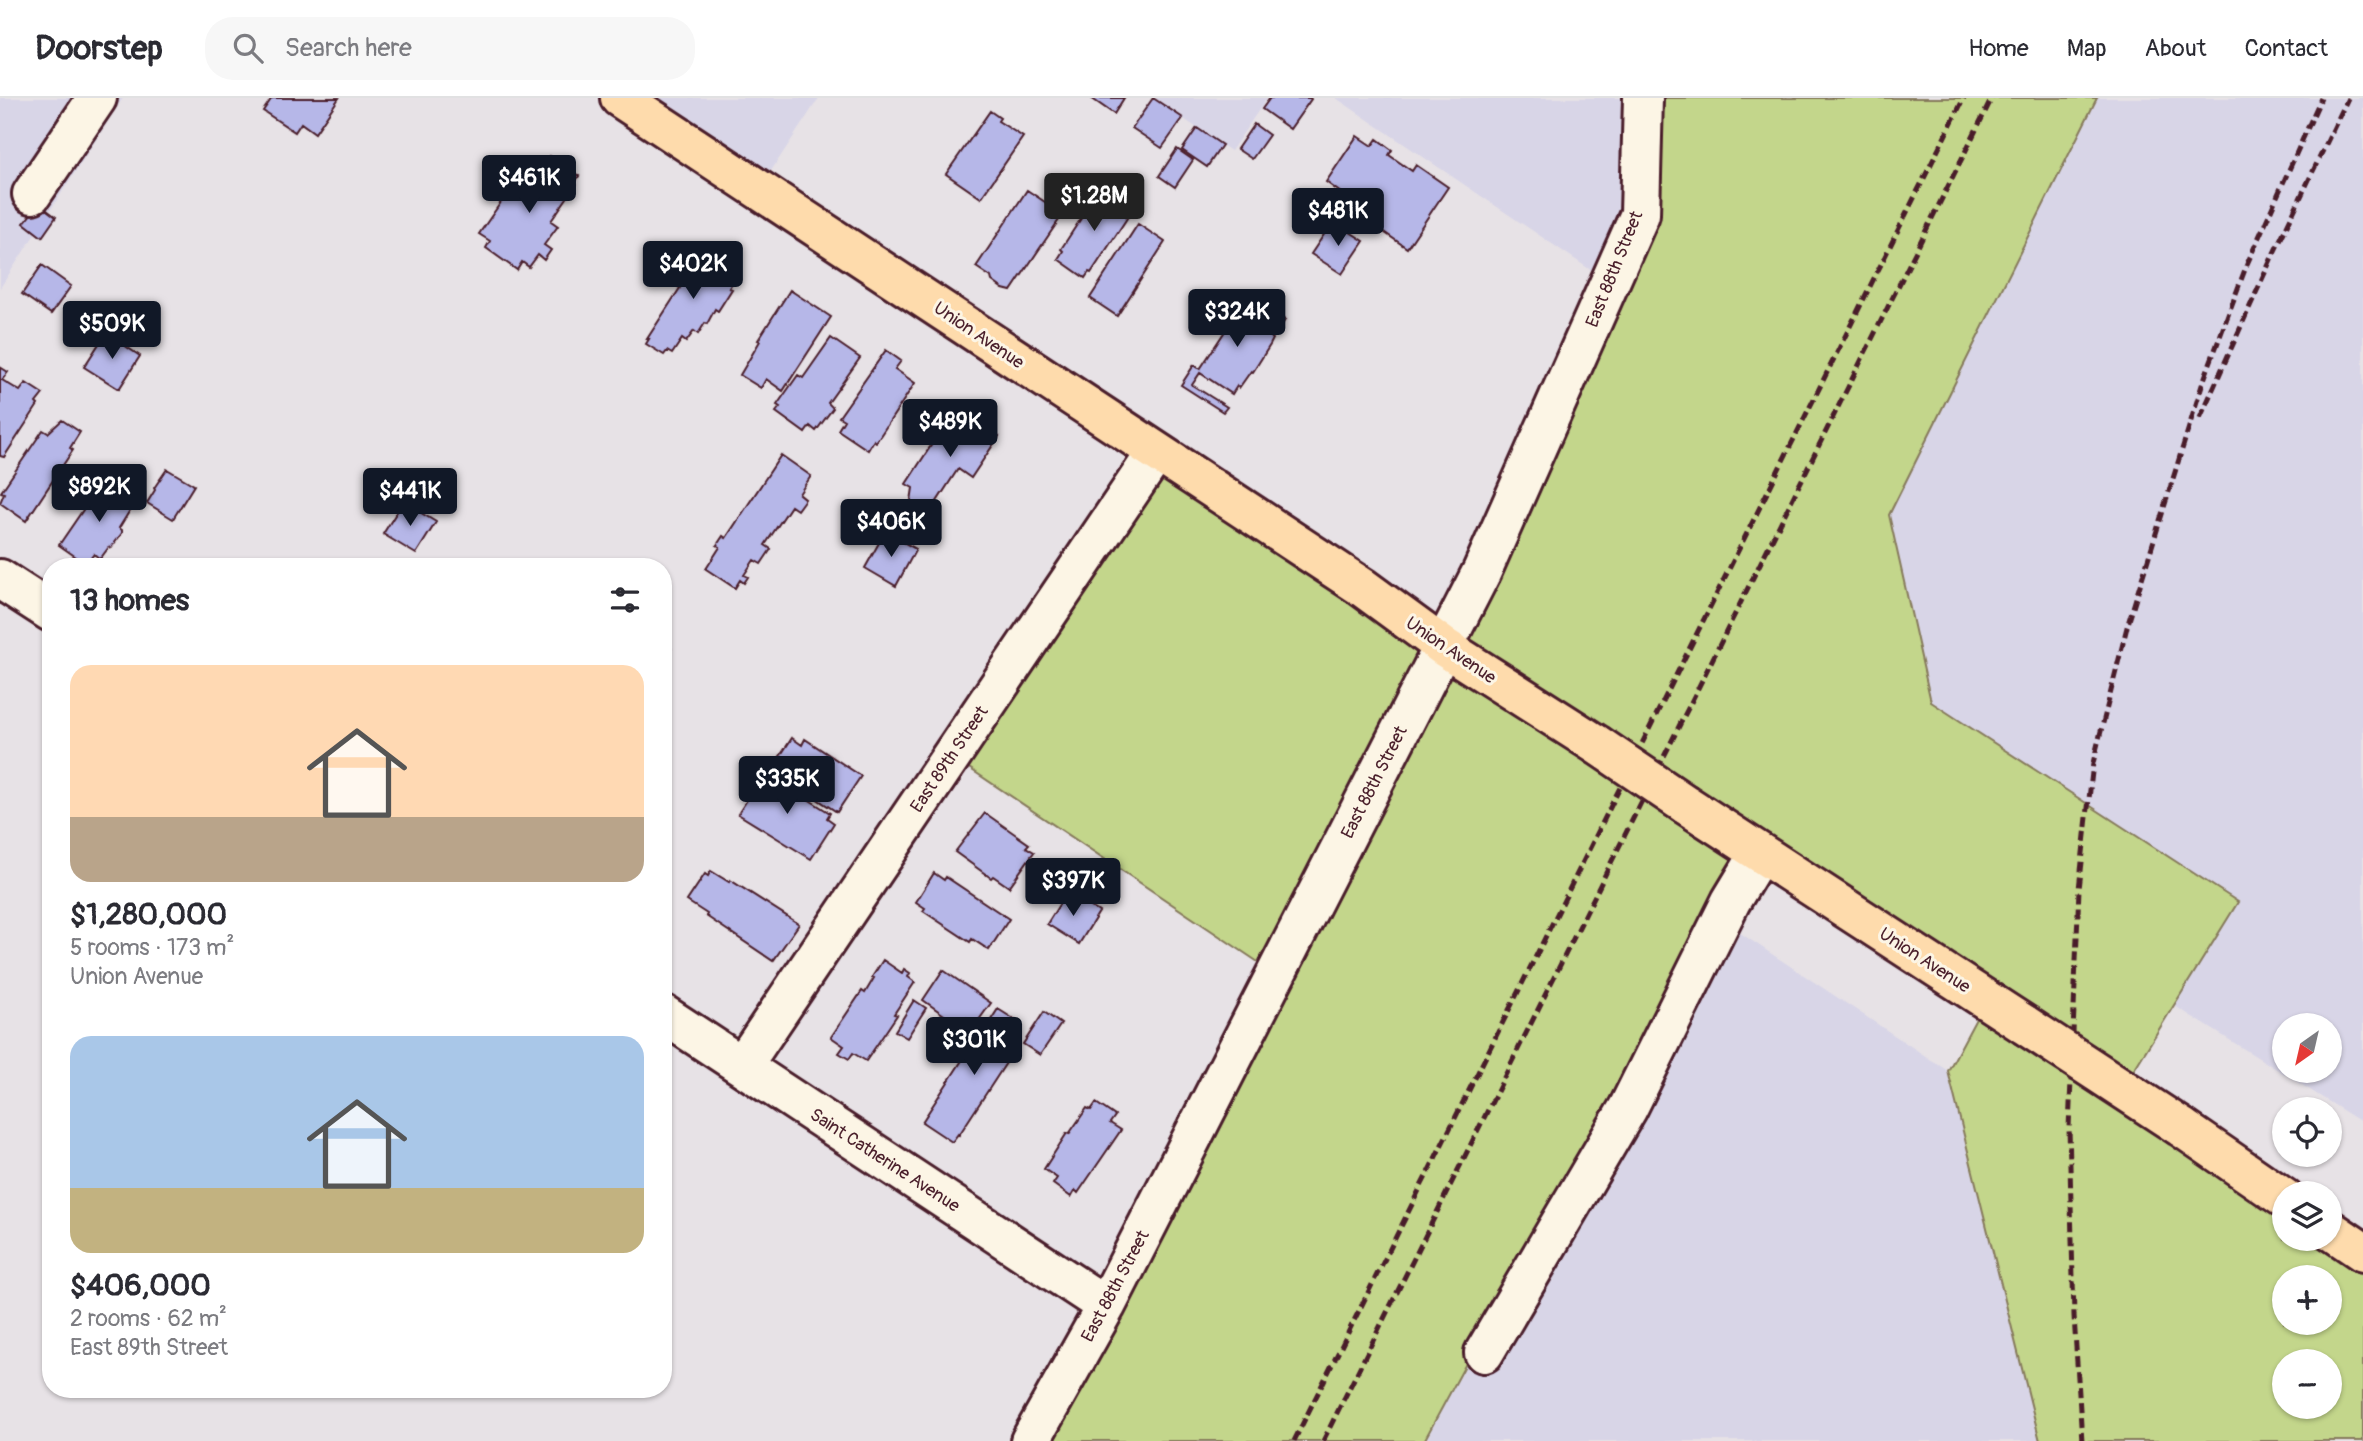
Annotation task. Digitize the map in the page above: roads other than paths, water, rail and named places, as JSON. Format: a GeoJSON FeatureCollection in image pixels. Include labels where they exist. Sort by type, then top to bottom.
{"type":"FeatureCollection","features":[{"type":"Feature","properties":{"kind":"main road","name":"Union Avenue"},"geometry":{"type":"LineString","coordinates":[[620,98],[1362,587],[1444,647],[2181,1127],[2272,1190]]}},
{"type":"Feature","properties":{"kind":"main road"},"geometry":{"type":"LineString","coordinates":[[2342,1238],[2363,1252]]}},
{"type":"Feature","properties":{"kind":"street"},"geometry":{"type":"LineString","coordinates":[[32,194],[97,98]]}},
{"type":"Feature","properties":{"kind":"street","name":"East 88th Street"},"geometry":{"type":"LineString","coordinates":[[1030,1441],[1106,1306],[1482,570],[1640,214],[1643,98]]}},
{"type":"Feature","properties":{"kind":"street","name":"East 89th Street"},"geometry":{"type":"LineString","coordinates":[[742,1066],[1156,453]]}},
{"type":"Feature","properties":{"kind":"street"},"geometry":{"type":"LineString","coordinates":[[0,579],[42,606]]}},
{"type":"Feature","properties":{"kind":"street"},"geometry":{"type":"LineString","coordinates":[[1484,1353],[1628,1108],[1731,901],[1760,853]]}},
{"type":"Feature","properties":{"kind":"street","name":"Saint Catherine Avenue"},"geometry":{"type":"LineString","coordinates":[[672,1020],[1106,1306]]}},
{"type":"Feature","properties":{"kind":"railway"},"geometry":{"type":"LineString","coordinates":[[1294,1441],[1964,98]]}},
{"type":"Feature","properties":{"kind":"railway"},"geometry":{"type":"LineString","coordinates":[[1323,1441],[1992,98]]}},
{"type":"Feature","properties":{"kind":"railway"},"geometry":{"type":"LineString","coordinates":[[2082,1441],[2074,1316],[2069,1128],[2079,889],[2093,763],[2127,627],[2202,385],[2247,264],[2321,98]]}},
{"type":"Feature","properties":{"kind":"railway"},"geometry":{"type":"LineString","coordinates":[[2200,418],[2273,255],[2348,98]]}}]}
